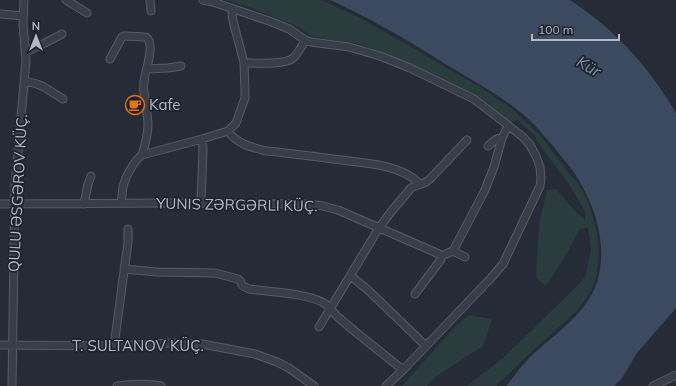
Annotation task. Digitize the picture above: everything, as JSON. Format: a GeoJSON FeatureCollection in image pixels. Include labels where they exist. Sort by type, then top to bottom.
{"type":"FeatureCollection","features":[{"type":"Feature","properties":{"kind":"street","name":"QULU ƏSGƏROV KÜÇ."},"geometry":{"type":"LineString","coordinates":[[12,386],[16,172],[26,61],[23,29],[24,0]]}},
{"type":"Feature","properties":{"kind":"street"},"geometry":{"type":"LineString","coordinates":[[66,0],[87,13]]}},
{"type":"Feature","properties":{"kind":"street"},"geometry":{"type":"LineString","coordinates":[[150,0],[151,11]]}},
{"type":"Feature","properties":{"kind":"street"},"geometry":{"type":"LineString","coordinates":[[202,0],[256,16],[289,29],[305,40],[349,47],[380,56],[410,68],[474,99],[523,137],[530,145],[536,156],[541,172],[540,186],[503,264],[499,270],[386,386]]}},
{"type":"Feature","properties":{"kind":"street"},"geometry":{"type":"LineString","coordinates":[[122,203],[123,187],[130,171],[139,157],[202,140],[228,131],[236,123],[245,98],[244,63],[233,21],[232,14],[234,9]]}},
{"type":"Feature","properties":{"kind":"street"},"geometry":{"type":"LineString","coordinates":[[0,14],[23,16]]}},
{"type":"Feature","properties":{"kind":"street"},"geometry":{"type":"LineString","coordinates":[[26,52],[62,34]]}},
{"type":"Feature","properties":{"kind":"street"},"geometry":{"type":"LineString","coordinates":[[110,59],[122,37],[146,37],[149,39],[150,54],[144,81],[148,125],[142,155]]}},
{"type":"Feature","properties":{"kind":"street"},"geometry":{"type":"LineString","coordinates":[[244,63],[271,63],[291,60],[305,40]]}},
{"type":"Feature","properties":{"kind":"street"},"geometry":{"type":"LineString","coordinates":[[147,69],[181,66]]}},
{"type":"Feature","properties":{"kind":"street"},"geometry":{"type":"LineString","coordinates":[[25,81],[44,87],[63,99]]}},
{"type":"Feature","properties":{"kind":"street"},"geometry":{"type":"LineString","coordinates":[[416,294],[441,259],[441,256],[453,251],[487,186],[502,138],[508,126]]}},
{"type":"Feature","properties":{"kind":"street"},"geometry":{"type":"LineString","coordinates":[[228,131],[233,138],[239,142],[253,147],[389,167],[410,175],[420,184]]}},
{"type":"Feature","properties":{"kind":"street"},"geometry":{"type":"LineString","coordinates":[[488,146],[497,138],[502,138]]}},
{"type":"Feature","properties":{"kind":"street"},"geometry":{"type":"LineString","coordinates":[[201,203],[202,140]]}},
{"type":"Feature","properties":{"kind":"street"},"geometry":{"type":"LineString","coordinates":[[319,327],[379,228],[390,213],[411,188],[430,180],[467,140]]}},
{"type":"Feature","properties":{"kind":"street"},"geometry":{"type":"LineString","coordinates":[[84,204],[88,184],[92,176]]}},
{"type":"Feature","properties":{"kind":"street","name":"YUNIS ZƏRGƏRLI KÜÇ."},"geometry":{"type":"LineString","coordinates":[[0,204],[308,204],[338,210],[433,251],[441,256]]}},
{"type":"Feature","properties":{"kind":"street"},"geometry":{"type":"LineString","coordinates":[[114,346],[128,229]]}},
{"type":"Feature","properties":{"kind":"street"},"geometry":{"type":"LineString","coordinates":[[453,251],[466,257]]}},
{"type":"Feature","properties":{"kind":"street"},"geometry":{"type":"LineString","coordinates":[[124,269],[157,272],[215,273],[238,279],[246,288],[307,297],[324,303],[338,317],[403,370]]}},
{"type":"Feature","properties":{"kind":"street"},"geometry":{"type":"LineString","coordinates":[[350,276],[426,346]]}},
{"type":"Feature","properties":{"kind":"street","name":"T. SULTANOV KÜÇ."},"geometry":{"type":"LineString","coordinates":[[0,345],[114,346],[171,343],[202,344],[255,354],[277,362],[289,368],[314,386]]}},
{"type":"Feature","properties":{"kind":"street"},"geometry":{"type":"LineString","coordinates":[[653,386],[676,375]]}},
{"type":"Feature","properties":{"kind":"street"},"geometry":{"type":"LineString","coordinates":[[117,386],[138,384],[161,386]]}},
{"type":"Feature","properties":{"kind":"shaded area"},"geometry":{"type":"Polygon","coordinates":[[[226,0],[321,0],[364,20],[480,87],[511,108],[540,135],[583,191],[591,210],[597,233],[599,250],[597,274],[592,289],[579,309],[496,386],[467,386],[503,358],[579,284],[586,275],[591,249],[588,227],[579,230],[566,255],[546,286],[536,278],[539,224],[547,190],[556,189],[585,220],[585,212],[571,187],[536,140],[535,136],[518,120],[510,122],[476,95],[376,50],[355,43],[312,37],[299,27],[226,0]]]}},
{"type":"Feature","properties":{"kind":"shaded area"},"geometry":{"type":"Polygon","coordinates":[[[469,315],[492,319],[483,346],[435,377],[427,386],[402,386],[454,328],[469,315]]]}},
{"type":"Feature","properties":{"kind":"water","name":"Kür"},"geometry":{"type":"Polygon","coordinates":[[[330,0],[570,0],[595,18],[619,39],[650,74],[676,113],[676,308],[637,353],[622,378],[614,386],[506,386],[523,364],[569,323],[587,303],[598,279],[601,265],[601,251],[597,223],[593,209],[581,183],[573,171],[533,123],[505,100],[399,36],[358,13],[330,0]]]}},
{"type":"Feature","properties":{"kind":"place","name":"Kafe"},"geometry":{"type":"Point","coordinates":[135,105]}}]}
